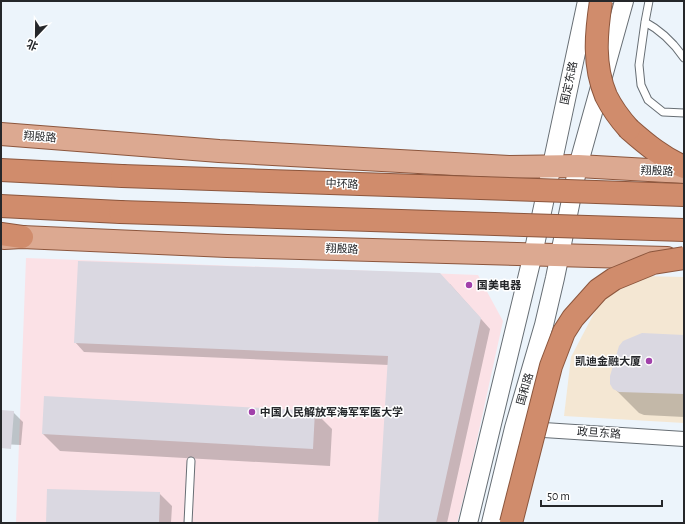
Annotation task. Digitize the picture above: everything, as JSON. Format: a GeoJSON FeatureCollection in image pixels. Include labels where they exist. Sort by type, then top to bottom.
{"type":"FeatureCollection","features":[{"type":"Feature","properties":{"kind":"highway"},"geometry":{"type":"LineString","coordinates":[[601,1],[597,26],[596,53],[606,96],[616,113],[629,129],[644,143],[661,155],[684,167]]}},
{"type":"Feature","properties":{"kind":"highway","name":"中环路"},"geometry":{"type":"LineString","coordinates":[[1,170],[122,176],[684,195]]}},
{"type":"Feature","properties":{"kind":"highway"},"geometry":{"type":"LineString","coordinates":[[1,206],[120,212],[684,230]]}},
{"type":"Feature","properties":{"kind":"highway"},"geometry":{"type":"LineString","coordinates":[[1,234],[12,237]]}},
{"type":"Feature","properties":{"kind":"highway"},"geometry":{"type":"LineString","coordinates":[[511,523],[551,366],[564,332],[572,318],[598,290],[614,279],[653,263],[684,258]]}},
{"type":"Feature","properties":{"kind":"main road","name":"翔殷路"},"geometry":{"type":"LineString","coordinates":[[1,134],[219,151],[509,167],[550,173],[684,172]]}},
{"type":"Feature","properties":{"kind":"main road","name":"翔殷路"},"geometry":{"type":"LineString","coordinates":[[576,174],[684,188]]}},
{"type":"Feature","properties":{"kind":"main road","name":"翔殷路"},"geometry":{"type":"LineString","coordinates":[[12,237],[235,246],[684,258]]}},
{"type":"Feature","properties":{"kind":"street","name":"国定东路"},"geometry":{"type":"LineString","coordinates":[[533,254],[586,1]]}},
{"type":"Feature","properties":{"kind":"street","name":"国和路"},"geometry":{"type":"LineString","coordinates":[[491,523],[514,428],[544,325],[576,174],[624,1]]}},
{"type":"Feature","properties":{"kind":"street"},"geometry":{"type":"LineString","coordinates":[[468,523],[533,254]]}},
{"type":"Feature","properties":{"kind":"street","name":"政旦东路"},"geometry":{"type":"LineString","coordinates":[[514,428],[684,439]]}},
{"type":"Feature","properties":{"kind":"lane"},"geometry":{"type":"LineString","coordinates":[[649,1],[644,22],[639,65],[641,85],[648,100],[663,112],[684,113]]}},
{"type":"Feature","properties":{"kind":"lane"},"geometry":{"type":"LineString","coordinates":[[644,22],[666,36],[684,58]]}},
{"type":"Feature","properties":{"kind":"lane"},"geometry":{"type":"LineString","coordinates":[[188,523],[191,461]]}},
{"type":"Feature","properties":{"kind":"shaded area","name":"中国人民解放军海军军医大学"},"geometry":{"type":"Polygon","coordinates":[[[26,258],[478,275],[503,321],[469,476],[457,523],[16,523],[26,258]]]}},
{"type":"Feature","properties":{"kind":"shaded area"},"geometry":{"type":"Polygon","coordinates":[[[641,276],[684,277],[684,423],[564,416],[571,357],[601,300],[641,276]]]}},
{"type":"Feature","properties":{"kind":"building"},"geometry":{"type":"Polygon","coordinates":[[[78,261],[440,273],[481,318],[436,523],[378,523],[388,356],[74,343],[78,261]]]}},
{"type":"Feature","properties":{"kind":"building","name":"凯迪金融大厦"},"geometry":{"type":"Polygon","coordinates":[[[642,333],[684,335],[684,394],[619,392],[613,389],[610,384],[610,376],[619,346],[623,341],[642,333]]]}},
{"type":"Feature","properties":{"kind":"building"},"geometry":{"type":"Polygon","coordinates":[[[44,396],[315,411],[313,449],[42,434],[44,396]]]}},
{"type":"Feature","properties":{"kind":"building"},"geometry":{"type":"Polygon","coordinates":[[[1,410],[14,411],[11,449],[1,448],[1,410]]]}},
{"type":"Feature","properties":{"kind":"building"},"geometry":{"type":"Polygon","coordinates":[[[47,489],[160,492],[159,523],[46,523],[47,489]]]}},
{"type":"Feature","properties":{"kind":"place","name":"国美电器"},"geometry":{"type":"Point","coordinates":[469,285]}},
{"type":"Feature","properties":{"kind":"place","name":"凯迪金融大厦"},"geometry":{"type":"Point","coordinates":[649,361]}},
{"type":"Feature","properties":{"kind":"place","name":"中国人民解放军海军军医大学"},"geometry":{"type":"Point","coordinates":[252,412]}}]}
